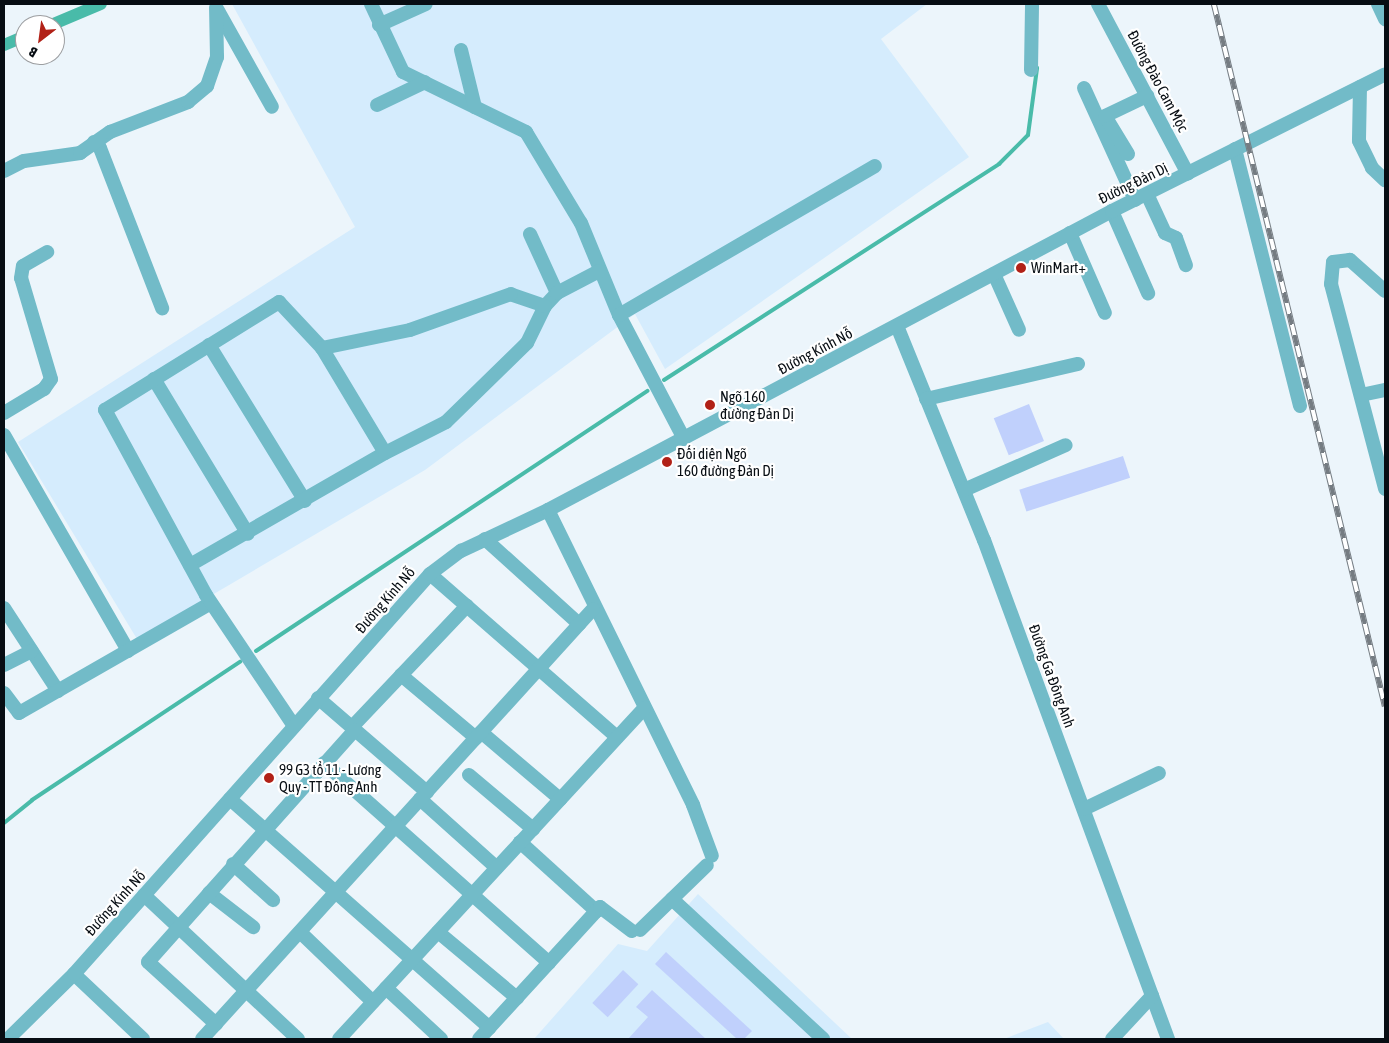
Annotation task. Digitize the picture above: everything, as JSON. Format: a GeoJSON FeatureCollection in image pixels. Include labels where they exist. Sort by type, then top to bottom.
{"type":"FeatureCollection","features":[{"type":"Feature","properties":{"kind":"street"},"geometry":{"type":"LineString","coordinates":[[371,4],[379,25],[403,72],[526,132],[581,223],[598,271],[684,439]]}},
{"type":"Feature","properties":{"kind":"street"},"geometry":{"type":"LineString","coordinates":[[379,25],[426,4]]}},
{"type":"Feature","properties":{"kind":"street"},"geometry":{"type":"LineString","coordinates":[[1031,70],[1032,4]]}},
{"type":"Feature","properties":{"kind":"street","name":"Đường Đào Cam Mộc"},"geometry":{"type":"LineString","coordinates":[[1098,4],[1188,174]]}},
{"type":"Feature","properties":{"kind":"street"},"geometry":{"type":"LineString","coordinates":[[1378,4],[1385,19]]}},
{"type":"Feature","properties":{"kind":"street"},"geometry":{"type":"LineString","coordinates":[[215,6],[272,107]]}},
{"type":"Feature","properties":{"kind":"street"},"geometry":{"type":"LineString","coordinates":[[4,171],[24,161],[80,153],[94,142],[166,114],[207,86],[217,57],[215,6]]}},
{"type":"Feature","properties":{"kind":"street"},"geometry":{"type":"LineString","coordinates":[[461,50],[475,107]]}},
{"type":"Feature","properties":{"kind":"street","name":"Đường Đản Dị"},"geometry":{"type":"LineString","coordinates":[[897,326],[1112,211],[1385,74]]}},
{"type":"Feature","properties":{"kind":"street"},"geometry":{"type":"LineString","coordinates":[[377,105],[425,82]]}},
{"type":"Feature","properties":{"kind":"street"},"geometry":{"type":"LineString","coordinates":[[1360,86],[1359,140],[1372,168],[1385,180]]}},
{"type":"Feature","properties":{"kind":"street"},"geometry":{"type":"LineString","coordinates":[[1084,88],[1141,197],[1165,233],[1176,238],[1186,265]]}},
{"type":"Feature","properties":{"kind":"street"},"geometry":{"type":"LineString","coordinates":[[1128,154],[1106,116],[1147,96]]}},
{"type":"Feature","properties":{"kind":"street"},"geometry":{"type":"LineString","coordinates":[[94,142],[100,148],[162,308]]}},
{"type":"Feature","properties":{"kind":"street"},"geometry":{"type":"LineString","coordinates":[[1235,149],[1300,406]]}},
{"type":"Feature","properties":{"kind":"street"},"geometry":{"type":"LineString","coordinates":[[620,315],[875,166]]}},
{"type":"Feature","properties":{"kind":"street"},"geometry":{"type":"LineString","coordinates":[[1112,211],[1148,293]]}},
{"type":"Feature","properties":{"kind":"street"},"geometry":{"type":"LineString","coordinates":[[1070,233],[1105,313]]}},
{"type":"Feature","properties":{"kind":"street"},"geometry":{"type":"LineString","coordinates":[[530,234],[557,293]]}},
{"type":"Feature","properties":{"kind":"street"},"geometry":{"type":"LineString","coordinates":[[4,412],[44,389],[51,379],[21,278],[23,266],[47,252]]}},
{"type":"Feature","properties":{"kind":"street"},"geometry":{"type":"LineString","coordinates":[[1385,291],[1350,260],[1334,262],[1331,284],[1361,395],[1380,449],[1385,488]]}},
{"type":"Feature","properties":{"kind":"street"},"geometry":{"type":"LineString","coordinates":[[190,565],[248,534],[385,453],[446,422],[526,343],[544,306],[557,293],[598,271]]}},
{"type":"Feature","properties":{"kind":"street"},"geometry":{"type":"LineString","coordinates":[[994,274],[1018,330]]}},
{"type":"Feature","properties":{"kind":"street"},"geometry":{"type":"LineString","coordinates":[[322,348],[410,330],[510,294],[544,306]]}},
{"type":"Feature","properties":{"kind":"street"},"geometry":{"type":"LineString","coordinates":[[294,726],[212,603],[105,410],[279,302],[322,348],[385,453]]}},
{"type":"Feature","properties":{"kind":"street","name":"Đường Ga Đông Anh"},"geometry":{"type":"LineString","coordinates":[[897,326],[964,490],[1168,1039]]}},
{"type":"Feature","properties":{"kind":"street","name":"Đường Kính Nỗ"},"geometry":{"type":"LineString","coordinates":[[8,1039],[74,974],[430,574],[485,538],[548,510],[897,326]]}},
{"type":"Feature","properties":{"kind":"street"},"geometry":{"type":"LineString","coordinates":[[209,345],[304,501]]}},
{"type":"Feature","properties":{"kind":"street"},"geometry":{"type":"LineString","coordinates":[[926,399],[1078,364]]}},
{"type":"Feature","properties":{"kind":"street"},"geometry":{"type":"LineString","coordinates":[[154,379],[248,534]]}},
{"type":"Feature","properties":{"kind":"street"},"geometry":{"type":"LineString","coordinates":[[1361,395],[1385,390]]}},
{"type":"Feature","properties":{"kind":"street"},"geometry":{"type":"LineString","coordinates":[[4,434],[128,651]]}},
{"type":"Feature","properties":{"kind":"street"},"geometry":{"type":"LineString","coordinates":[[964,490],[1066,445]]}},
{"type":"Feature","properties":{"kind":"street"},"geometry":{"type":"LineString","coordinates":[[479,1039],[600,907],[636,931],[672,899],[709,860],[694,805],[593,609],[548,510]]}},
{"type":"Feature","properties":{"kind":"street"},"geometry":{"type":"LineString","coordinates":[[485,538],[579,624]]}},
{"type":"Feature","properties":{"kind":"street"},"geometry":{"type":"LineString","coordinates":[[430,574],[617,737]]}},
{"type":"Feature","properties":{"kind":"street"},"geometry":{"type":"LineString","coordinates":[[4,693],[19,713],[212,603]]}},
{"type":"Feature","properties":{"kind":"street"},"geometry":{"type":"LineString","coordinates":[[216,1024],[148,962],[353,728],[466,606]]}},
{"type":"Feature","properties":{"kind":"street"},"geometry":{"type":"LineString","coordinates":[[4,608],[58,691]]}},
{"type":"Feature","properties":{"kind":"street"},"geometry":{"type":"LineString","coordinates":[[202,1039],[593,609]]}},
{"type":"Feature","properties":{"kind":"street"},"geometry":{"type":"LineString","coordinates":[[4,665],[32,651]]}},
{"type":"Feature","properties":{"kind":"street"},"geometry":{"type":"LineString","coordinates":[[401,675],[560,799]]}},
{"type":"Feature","properties":{"kind":"street"},"geometry":{"type":"LineString","coordinates":[[318,698],[353,728],[497,868]]}},
{"type":"Feature","properties":{"kind":"street"},"geometry":{"type":"LineString","coordinates":[[341,1038],[644,708]]}},
{"type":"Feature","properties":{"kind":"street"},"geometry":{"type":"LineString","coordinates":[[324,763],[549,963]]}},
{"type":"Feature","properties":{"kind":"street"},"geometry":{"type":"LineString","coordinates":[[1084,809],[1159,773]]}},
{"type":"Feature","properties":{"kind":"street"},"geometry":{"type":"LineString","coordinates":[[469,775],[533,829]]}},
{"type":"Feature","properties":{"kind":"street"},"geometry":{"type":"LineString","coordinates":[[230,799],[490,1028]]}},
{"type":"Feature","properties":{"kind":"street"},"geometry":{"type":"LineString","coordinates":[[520,842],[596,912]]}},
{"type":"Feature","properties":{"kind":"street"},"geometry":{"type":"LineString","coordinates":[[233,864],[273,900]]}},
{"type":"Feature","properties":{"kind":"street"},"geometry":{"type":"LineString","coordinates":[[209,893],[253,927]]}},
{"type":"Feature","properties":{"kind":"street"},"geometry":{"type":"LineString","coordinates":[[144,895],[298,1039]]}},
{"type":"Feature","properties":{"kind":"street"},"geometry":{"type":"LineString","coordinates":[[672,899],[823,1039]]}},
{"type":"Feature","properties":{"kind":"street"},"geometry":{"type":"LineString","coordinates":[[300,932],[373,1002]]}},
{"type":"Feature","properties":{"kind":"street"},"geometry":{"type":"LineString","coordinates":[[438,932],[517,998]]}},
{"type":"Feature","properties":{"kind":"street"},"geometry":{"type":"LineString","coordinates":[[74,974],[143,1039]]}},
{"type":"Feature","properties":{"kind":"street"},"geometry":{"type":"LineString","coordinates":[[386,988],[441,1039]]}},
{"type":"Feature","properties":{"kind":"street"},"geometry":{"type":"LineString","coordinates":[[1112,1039],[1152,996]]}},
{"type":"Feature","properties":{"kind":"shaded area"},"geometry":{"type":"Polygon","coordinates":[[[232,4],[927,4],[881,39],[969,157],[665,369],[635,314],[425,470],[137,639],[18,442],[355,227],[232,4]]]}},
{"type":"Feature","properties":{"kind":"shaded area"},"geometry":{"type":"Polygon","coordinates":[[[698,894],[852,1039],[534,1039],[618,944],[647,951],[698,894]]]}},
{"type":"Feature","properties":{"kind":"shaded area"},"geometry":{"type":"Polygon","coordinates":[[[1048,1022],[1064,1039],[1004,1039],[1048,1022]]]}},
{"type":"Feature","properties":{"kind":"building"},"geometry":{"type":"Polygon","coordinates":[[[1029,404],[1044,441],[1009,455],[994,418],[1029,404]]]}},
{"type":"Feature","properties":{"kind":"building"},"geometry":{"type":"Polygon","coordinates":[[[1123,456],[1130,478],[1026,512],[1019,490],[1123,456]]]}},
{"type":"Feature","properties":{"kind":"building"},"geometry":{"type":"Polygon","coordinates":[[[666,952],[752,1031],[744,1039],[737,1039],[655,964],[666,952]]]}},
{"type":"Feature","properties":{"kind":"building"},"geometry":{"type":"Polygon","coordinates":[[[623,970],[638,984],[608,1017],[592,1003],[623,970]]]}},
{"type":"Feature","properties":{"kind":"building"},"geometry":{"type":"Polygon","coordinates":[[[652,990],[706,1039],[628,1039],[648,1017],[636,1007],[652,990]]]}},
{"type":"Feature","properties":{"kind":"waterway"},"geometry":{"type":"LineString","coordinates":[[65,19],[101,4]]}},
{"type":"Feature","properties":{"kind":"waterway"},"geometry":{"type":"LineString","coordinates":[[4,45],[15,40]]}},
{"type":"Feature","properties":{"kind":"waterway"},"geometry":{"type":"LineString","coordinates":[[664,380],[999,164],[1028,135],[1037,68]]}},
{"type":"Feature","properties":{"kind":"waterway"},"geometry":{"type":"LineString","coordinates":[[256,651],[648,391]]}},
{"type":"Feature","properties":{"kind":"waterway"},"geometry":{"type":"LineString","coordinates":[[4,823],[32,800],[240,662]]}},
{"type":"Feature","properties":{"kind":"railway"},"geometry":{"type":"LineString","coordinates":[[1214,4],[1385,706]]}},
{"type":"Feature","properties":{"kind":"place","name":"WinMart+"},"geometry":{"type":"Point","coordinates":[1021,268]}},
{"type":"Feature","properties":{"kind":"place","name":"Ngõ 160 đường Đản Dị"},"geometry":{"type":"Point","coordinates":[710,405]}},
{"type":"Feature","properties":{"kind":"place","name":"Đối diện Ngõ 160 đường Đản Dị"},"geometry":{"type":"Point","coordinates":[667,462]}},
{"type":"Feature","properties":{"kind":"place","name":"99 G3 tổ 11 - Lương Quy - TT Đông Anh"},"geometry":{"type":"Point","coordinates":[269,778]}}]}
